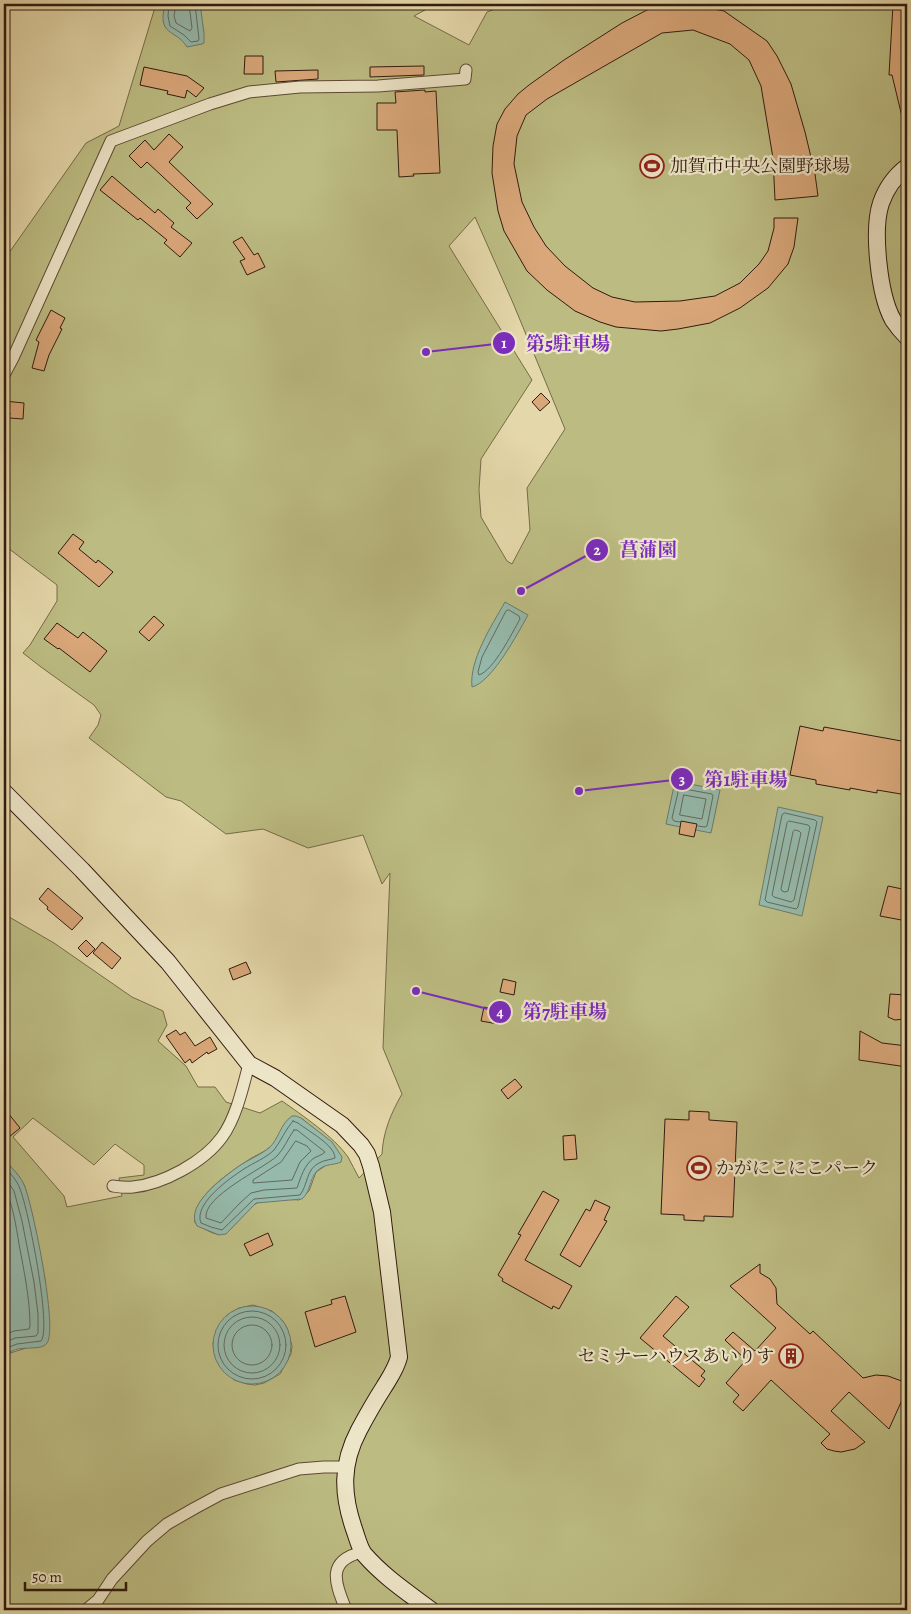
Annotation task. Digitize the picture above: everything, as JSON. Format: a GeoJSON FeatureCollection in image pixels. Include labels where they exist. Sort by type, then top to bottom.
{"type":"FeatureCollection","features":[{"type":"Feature","properties":{"kind":"street"},"geometry":{"type":"LineString","coordinates":[[4,375],[111,141],[210,104],[249,92],[300,87],[378,86],[465,80],[466,70]]}},
{"type":"Feature","properties":{"kind":"street"},"geometry":{"type":"LineString","coordinates":[[907,167],[900,172],[888,188],[880,204],[877,233],[882,291],[893,320],[907,338]]}},
{"type":"Feature","properties":{"kind":"street"},"geometry":{"type":"LineString","coordinates":[[4,792],[82,870],[168,962],[248,1064],[275,1078],[342,1125],[367,1154],[382,1212],[399,1357],[394,1372],[358,1432],[345,1467],[345,1492],[348,1511],[362,1552],[387,1578],[431,1610]]}},
{"type":"Feature","properties":{"kind":"street"},"geometry":{"type":"LineString","coordinates":[[113,1186],[132,1187],[154,1182],[190,1166],[205,1154],[222,1137],[231,1120],[243,1088],[248,1064]]}},
{"type":"Feature","properties":{"kind":"street"},"geometry":{"type":"LineString","coordinates":[[86,1610],[98,1600],[112,1579],[147,1541],[167,1524],[194,1508],[220,1494],[298,1469],[345,1467]]}},
{"type":"Feature","properties":{"kind":"street"},"geometry":{"type":"LineString","coordinates":[[346,1610],[337,1582],[336,1572],[338,1565],[351,1555],[362,1552]]}},
{"type":"Feature","properties":{"kind":"green space"},"geometry":{"type":"Polygon","coordinates":[[[156,4],[436,4],[414,16],[469,45],[487,12],[508,4],[907,4],[907,1610],[4,1610],[4,1355],[26,1348],[45,1280],[25,1187],[18,1175],[4,1160],[4,914],[54,943],[132,997],[163,1011],[167,1025],[158,1041],[186,1066],[198,1087],[215,1087],[226,1102],[260,1113],[282,1101],[317,1127],[342,1149],[359,1178],[382,1154],[388,1123],[402,1094],[383,1048],[390,873],[382,884],[363,835],[308,848],[263,829],[226,834],[181,801],[166,797],[89,738],[98,725],[101,715],[94,705],[23,653],[57,601],[57,585],[4,545],[4,260],[86,143],[119,126],[156,4]],[[475,217],[449,246],[532,380],[481,459],[479,490],[481,517],[507,561],[512,564],[530,530],[527,488],[565,429],[475,217]],[[33,1118],[13,1137],[64,1196],[67,1207],[122,1196],[119,1178],[144,1175],[144,1165],[115,1144],[94,1165],[33,1118]],[[301,1118],[268,1149],[242,1164],[205,1195],[195,1213],[195,1223],[212,1233],[223,1234],[257,1203],[284,1199],[299,1200],[309,1191],[316,1172],[325,1166],[325,1137],[301,1118]],[[253,1305],[239,1308],[227,1315],[213,1343],[215,1356],[234,1380],[255,1385],[264,1383],[280,1374],[291,1354],[292,1346],[287,1328],[282,1320],[272,1311],[253,1305]]]}},
{"type":"Feature","properties":{"kind":"water"},"geometry":{"type":"Polygon","coordinates":[[[165,4],[200,4],[204,43],[187,47],[168,31],[163,22],[165,4]]]}},
{"type":"Feature","properties":{"kind":"water"},"geometry":{"type":"Polygon","coordinates":[[[505,602],[528,615],[496,667],[480,683],[472,687],[474,666],[482,643],[505,602]]]}},
{"type":"Feature","properties":{"kind":"water"},"geometry":{"type":"Polygon","coordinates":[[[675,781],[720,790],[711,833],[666,824],[675,781]]]}},
{"type":"Feature","properties":{"kind":"water"},"geometry":{"type":"Polygon","coordinates":[[[778,807],[823,817],[802,916],[759,905],[778,807]]]}},
{"type":"Feature","properties":{"kind":"water"},"geometry":{"type":"Polygon","coordinates":[[[292,1116],[301,1118],[332,1142],[342,1157],[341,1162],[325,1166],[317,1171],[312,1178],[308,1192],[302,1199],[256,1203],[226,1234],[219,1235],[197,1226],[194,1218],[196,1209],[207,1192],[239,1166],[269,1148],[285,1123],[292,1116]]]}},
{"type":"Feature","properties":{"kind":"water"},"geometry":{"type":"Polygon","coordinates":[[[4,1160],[21,1179],[29,1199],[43,1267],[50,1333],[47,1343],[42,1347],[18,1349],[4,1355],[4,1160]]]}},
{"type":"Feature","properties":{"kind":"water"},"geometry":{"type":"Polygon","coordinates":[[[252,1306],[267,1309],[280,1317],[288,1330],[291,1345],[288,1360],[280,1373],[267,1381],[252,1384],[237,1381],[224,1373],[216,1360],[213,1345],[216,1330],[224,1317],[237,1309],[252,1306]]]}},
{"type":"Feature","properties":{"kind":"building"},"geometry":{"type":"Polygon","coordinates":[[[674,4],[693,5],[724,11],[767,41],[791,84],[805,132],[818,196],[775,200],[773,158],[761,86],[749,60],[730,44],[693,30],[662,33],[547,99],[526,115],[517,136],[514,164],[522,202],[546,246],[565,266],[593,288],[612,297],[635,302],[680,301],[715,296],[740,283],[759,264],[768,251],[774,228],[774,218],[798,218],[794,247],[788,264],[768,288],[740,308],[710,323],[678,329],[661,331],[616,327],[575,311],[547,290],[527,271],[504,231],[498,211],[492,173],[493,146],[497,124],[505,109],[529,85],[622,23],[647,10],[674,4]]]}},
{"type":"Feature","properties":{"kind":"building"},"geometry":{"type":"Polygon","coordinates":[[[893,4],[907,4],[907,120],[903,121],[892,75],[889,75],[893,4]]]}},
{"type":"Feature","properties":{"kind":"building"},"geometry":{"type":"Polygon","coordinates":[[[245,56],[263,56],[263,74],[244,74],[245,56]]]}},
{"type":"Feature","properties":{"kind":"building"},"geometry":{"type":"Polygon","coordinates":[[[424,66],[424,75],[370,77],[370,67],[424,66]]]}},
{"type":"Feature","properties":{"kind":"building"},"geometry":{"type":"Polygon","coordinates":[[[144,67],[187,76],[204,88],[196,97],[187,90],[185,98],[167,94],[168,91],[140,85],[144,67]]]}},
{"type":"Feature","properties":{"kind":"building"},"geometry":{"type":"Polygon","coordinates":[[[318,70],[318,79],[276,82],[275,71],[318,70]]]}},
{"type":"Feature","properties":{"kind":"building"},"geometry":{"type":"Polygon","coordinates":[[[425,90],[425,92],[436,91],[440,173],[413,174],[414,176],[399,177],[397,130],[377,130],[377,103],[396,103],[395,92],[425,90]]]}},
{"type":"Feature","properties":{"kind":"building"},"geometry":{"type":"Polygon","coordinates":[[[169,134],[183,147],[169,162],[213,204],[197,219],[186,208],[191,203],[147,162],[141,168],[129,156],[145,140],[154,150],[169,134]]]}},
{"type":"Feature","properties":{"kind":"building"},"geometry":{"type":"Polygon","coordinates":[[[112,176],[155,213],[158,209],[174,223],[171,227],[192,243],[180,257],[164,243],[167,240],[100,190],[112,176]]]}},
{"type":"Feature","properties":{"kind":"building"},"geometry":{"type":"Polygon","coordinates":[[[242,237],[254,255],[258,253],[265,267],[247,275],[240,261],[245,259],[233,242],[242,237]]]}},
{"type":"Feature","properties":{"kind":"building"},"geometry":{"type":"Polygon","coordinates":[[[51,310],[65,318],[44,371],[32,368],[39,342],[36,340],[51,310]]]}},
{"type":"Feature","properties":{"kind":"building"},"geometry":{"type":"Polygon","coordinates":[[[541,393],[550,402],[540,411],[532,402],[541,393]]]}},
{"type":"Feature","properties":{"kind":"building"},"geometry":{"type":"Polygon","coordinates":[[[4,401],[24,403],[23,419],[9,418],[10,413],[4,413],[4,401]]]}},
{"type":"Feature","properties":{"kind":"building"},"geometry":{"type":"Polygon","coordinates":[[[73,534],[84,542],[79,549],[96,563],[98,560],[113,572],[99,587],[58,553],[73,534]]]}},
{"type":"Feature","properties":{"kind":"building"},"geometry":{"type":"Polygon","coordinates":[[[154,616],[164,625],[149,641],[139,632],[154,616]]]}},
{"type":"Feature","properties":{"kind":"building"},"geometry":{"type":"Polygon","coordinates":[[[57,623],[78,638],[83,632],[107,651],[90,672],[44,639],[57,623]]]}},
{"type":"Feature","properties":{"kind":"building"},"geometry":{"type":"Polygon","coordinates":[[[800,726],[823,731],[824,727],[907,742],[907,795],[877,790],[877,793],[850,788],[850,790],[816,784],[816,780],[790,775],[800,726]]]}},
{"type":"Feature","properties":{"kind":"building"},"geometry":{"type":"Polygon","coordinates":[[[681,821],[697,824],[694,837],[679,834],[681,821]]]}},
{"type":"Feature","properties":{"kind":"building"},"geometry":{"type":"Polygon","coordinates":[[[888,886],[907,890],[907,921],[880,916],[888,886]]]}},
{"type":"Feature","properties":{"kind":"building"},"geometry":{"type":"Polygon","coordinates":[[[48,888],[83,918],[72,930],[47,909],[48,907],[39,899],[48,888]]]}},
{"type":"Feature","properties":{"kind":"building"},"geometry":{"type":"Polygon","coordinates":[[[86,940],[95,949],[87,957],[78,948],[86,940]]]}},
{"type":"Feature","properties":{"kind":"building"},"geometry":{"type":"Polygon","coordinates":[[[102,942],[121,958],[112,969],[93,953],[102,942]]]}},
{"type":"Feature","properties":{"kind":"building"},"geometry":{"type":"Polygon","coordinates":[[[246,962],[251,973],[233,980],[229,969],[246,962]]]}},
{"type":"Feature","properties":{"kind":"building"},"geometry":{"type":"Polygon","coordinates":[[[503,979],[516,982],[514,995],[500,992],[503,979]]]}},
{"type":"Feature","properties":{"kind":"building"},"geometry":{"type":"Polygon","coordinates":[[[890,994],[906,995],[904,1019],[895,1020],[888,1017],[890,994]]]}},
{"type":"Feature","properties":{"kind":"building"},"geometry":{"type":"Polygon","coordinates":[[[484,1007],[501,1011],[498,1024],[481,1021],[484,1007]]]}},
{"type":"Feature","properties":{"kind":"building"},"geometry":{"type":"Polygon","coordinates":[[[176,1030],[180,1035],[185,1032],[195,1046],[210,1037],[217,1049],[208,1054],[207,1052],[192,1063],[190,1059],[185,1063],[166,1036],[176,1030]]]}},
{"type":"Feature","properties":{"kind":"building"},"geometry":{"type":"Polygon","coordinates":[[[860,1031],[882,1043],[907,1046],[907,1067],[859,1060],[860,1031]]]}},
{"type":"Feature","properties":{"kind":"building"},"geometry":{"type":"Polygon","coordinates":[[[515,1079],[522,1087],[508,1099],[501,1090],[515,1079]]]}},
{"type":"Feature","properties":{"kind":"building"},"geometry":{"type":"Polygon","coordinates":[[[4,1108],[20,1128],[4,1141],[4,1108]]]}},
{"type":"Feature","properties":{"kind":"building","name":"かがにこにこパーク"},"geometry":{"type":"Polygon","coordinates":[[[689,1111],[709,1112],[709,1120],[737,1122],[733,1217],[704,1216],[704,1221],[684,1220],[684,1215],[661,1214],[665,1119],[689,1120],[689,1111]]]}},
{"type":"Feature","properties":{"kind":"building"},"geometry":{"type":"Polygon","coordinates":[[[575,1135],[577,1159],[564,1160],[563,1136],[575,1135]]]}},
{"type":"Feature","properties":{"kind":"building"},"geometry":{"type":"Polygon","coordinates":[[[543,1191],[559,1200],[525,1260],[572,1286],[559,1309],[553,1306],[552,1309],[502,1281],[503,1279],[498,1275],[521,1235],[518,1234],[543,1191]]]}},
{"type":"Feature","properties":{"kind":"building"},"geometry":{"type":"Polygon","coordinates":[[[595,1200],[610,1207],[604,1220],[607,1221],[580,1267],[560,1255],[586,1209],[590,1211],[595,1200]]]}},
{"type":"Feature","properties":{"kind":"building"},"geometry":{"type":"Polygon","coordinates":[[[268,1233],[273,1245],[250,1256],[244,1244],[268,1233]]]}},
{"type":"Feature","properties":{"kind":"building","name":"セミナーハウスあいりす"},"geometry":{"type":"Polygon","coordinates":[[[760,1264],[760,1273],[770,1279],[776,1288],[777,1304],[810,1334],[813,1331],[863,1378],[876,1375],[888,1376],[907,1383],[907,1389],[889,1429],[849,1392],[831,1411],[865,1442],[855,1449],[841,1452],[834,1451],[827,1449],[821,1443],[830,1434],[771,1380],[743,1411],[733,1402],[739,1395],[726,1383],[746,1360],[725,1340],[733,1332],[755,1351],[776,1328],[730,1286],[760,1264]]]}},
{"type":"Feature","properties":{"kind":"building"},"geometry":{"type":"Polygon","coordinates":[[[345,1296],[356,1332],[315,1347],[305,1312],[332,1304],[331,1300],[345,1296]]]}},
{"type":"Feature","properties":{"kind":"building"},"geometry":{"type":"Polygon","coordinates":[[[676,1296],[689,1307],[663,1336],[705,1371],[701,1376],[705,1379],[699,1387],[640,1338],[676,1296]]]}},
{"type":"Feature","properties":{"kind":"place","name":"加賀市中央公園野球場"},"geometry":{"type":"Point","coordinates":[652,166]}},
{"type":"Feature","properties":{"kind":"place","name":"第5駐車場"},"geometry":{"type":"Point","coordinates":[426,352]}},
{"type":"Feature","properties":{"kind":"place","name":"菖蒲園"},"geometry":{"type":"Point","coordinates":[521,591]}},
{"type":"Feature","properties":{"kind":"place","name":"第1駐車場"},"geometry":{"type":"Point","coordinates":[579,791]}},
{"type":"Feature","properties":{"kind":"place","name":"第7駐車場"},"geometry":{"type":"Point","coordinates":[416,991]}},
{"type":"Feature","properties":{"kind":"place","name":"かがにこにこパーク"},"geometry":{"type":"Point","coordinates":[699,1168]}},
{"type":"Feature","properties":{"kind":"place","name":"セミナーハウスあいりす"},"geometry":{"type":"Point","coordinates":[791,1356]}}]}
